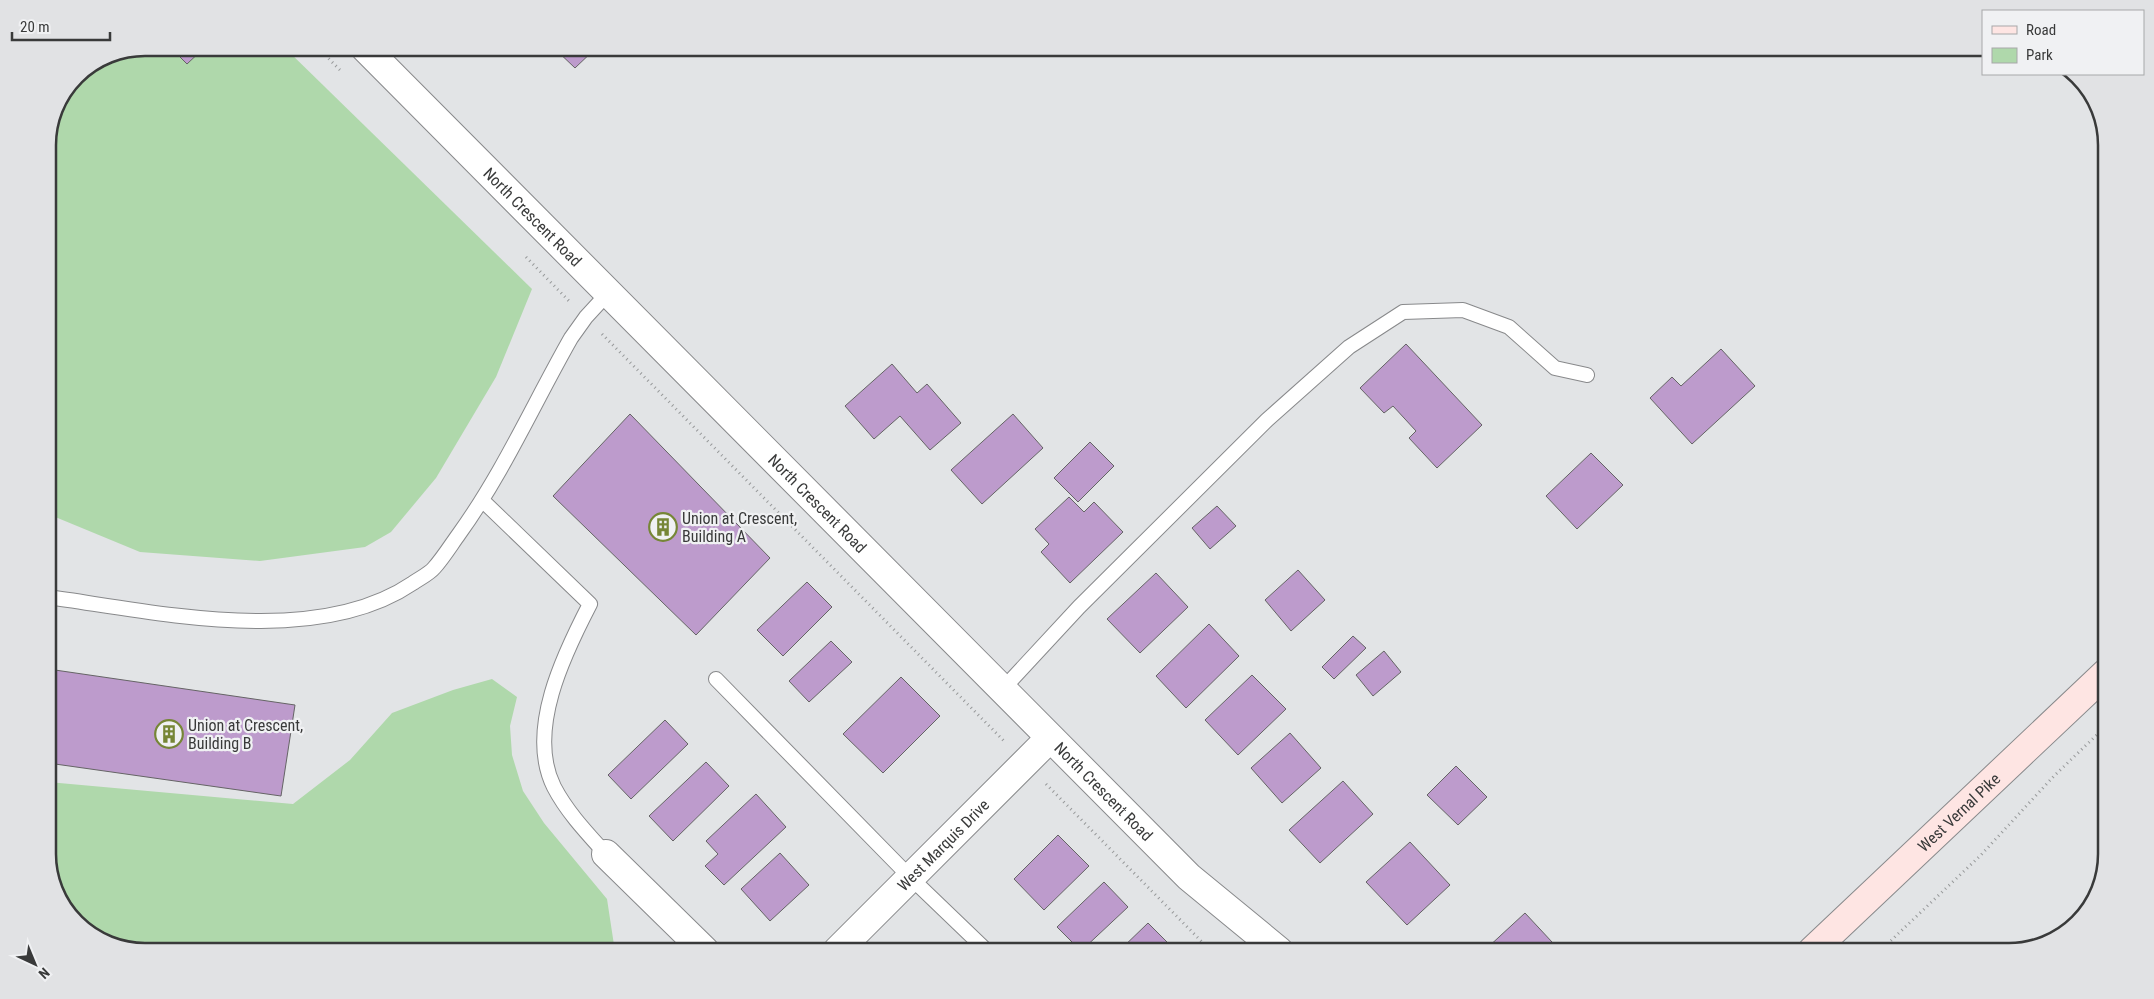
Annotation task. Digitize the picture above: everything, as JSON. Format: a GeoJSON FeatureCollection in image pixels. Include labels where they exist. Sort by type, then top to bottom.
{"type":"FeatureCollection","features":[{"type":"Feature","properties":{"kind":"main road","name":"West Vernal Pike"},"geometry":{"type":"LineString","coordinates":[[1821,943],[2098,681]]}},
{"type":"Feature","properties":{"kind":"street","name":"North Crescent Road"},"geometry":{"type":"LineString","coordinates":[[373,56],[1189,877],[1268,943]]}},
{"type":"Feature","properties":{"kind":"street","name":"West Marquis Drive"},"geometry":{"type":"LineString","coordinates":[[846,943],[1050,738]]}},
{"type":"Feature","properties":{"kind":"street"},"geometry":{"type":"LineString","coordinates":[[606,854],[696,943]]}},
{"type":"Feature","properties":{"kind":"lane"},"geometry":{"type":"LineString","coordinates":[[56,598],[192,616],[270,621],[314,618],[356,610],[396,594],[434,569],[483,501],[559,359],[586,317],[609,292]]}},
{"type":"Feature","properties":{"kind":"lane"},"geometry":{"type":"LineString","coordinates":[[1002,690],[1079,607],[1267,420],[1349,347],[1403,312],[1463,310],[1509,327],[1555,368],[1587,375]]}},
{"type":"Feature","properties":{"kind":"lane"},"geometry":{"type":"LineString","coordinates":[[483,501],[590,604],[574,635],[551,697],[545,728],[545,755],[554,786],[578,822],[606,854]]}},
{"type":"Feature","properties":{"kind":"lane"},"geometry":{"type":"LineString","coordinates":[[716,679],[911,878],[978,943]]}},
{"type":"Feature","properties":{"kind":"path"},"geometry":{"type":"LineString","coordinates":[[326,56],[345,75]]}},
{"type":"Feature","properties":{"kind":"path"},"geometry":{"type":"LineString","coordinates":[[523,254],[1003,740]]}},
{"type":"Feature","properties":{"kind":"path"},"geometry":{"type":"LineString","coordinates":[[1889,943],[1962,874],[2054,776],[2098,734]]}},
{"type":"Feature","properties":{"kind":"path"},"geometry":{"type":"LineString","coordinates":[[1040,778],[1202,943]]}},
{"type":"Feature","properties":{"kind":"green space"},"geometry":{"type":"Polygon","coordinates":[[[139,56],[293,56],[532,289],[496,377],[436,478],[391,532],[365,547],[260,561],[140,552],[56,517],[56,139],[59,122],[71,96],[86,78],[106,65],[122,59],[139,56]]]}},
{"type":"Feature","properties":{"kind":"green space"},"geometry":{"type":"Polygon","coordinates":[[[492,679],[517,697],[510,726],[512,755],[523,791],[544,823],[607,899],[614,943],[139,943],[116,938],[101,931],[78,913],[65,893],[56,860],[56,783],[293,804],[350,760],[392,713],[453,690],[492,679]]]}},
{"type":"Feature","properties":{"kind":"building"},"geometry":{"type":"Polygon","coordinates":[[[179,56],[196,56],[187,64],[179,56]]]}},
{"type":"Feature","properties":{"kind":"building"},"geometry":{"type":"Polygon","coordinates":[[[562,56],[588,56],[575,68],[562,56]]]}},
{"type":"Feature","properties":{"kind":"building"},"geometry":{"type":"Polygon","coordinates":[[[1406,344],[1482,425],[1437,468],[1409,438],[1416,431],[1393,406],[1384,413],[1360,388],[1406,344]]]}},
{"type":"Feature","properties":{"kind":"building"},"geometry":{"type":"Polygon","coordinates":[[[1721,349],[1755,386],[1692,444],[1650,398],[1672,377],[1681,386],[1721,349]]]}},
{"type":"Feature","properties":{"kind":"building"},"geometry":{"type":"Polygon","coordinates":[[[892,364],[917,393],[927,384],[961,423],[930,450],[900,416],[874,439],[845,406],[892,364]]]}},
{"type":"Feature","properties":{"kind":"building","name":"Union at Crescent, Building A"},"geometry":{"type":"Polygon","coordinates":[[[630,414],[770,558],[696,635],[553,496],[630,414]]]}},
{"type":"Feature","properties":{"kind":"building"},"geometry":{"type":"Polygon","coordinates":[[[1013,414],[1043,448],[982,504],[951,470],[1013,414]]]}},
{"type":"Feature","properties":{"kind":"building"},"geometry":{"type":"Polygon","coordinates":[[[1090,442],[1114,466],[1078,502],[1054,478],[1090,442]]]}},
{"type":"Feature","properties":{"kind":"building"},"geometry":{"type":"Polygon","coordinates":[[[1591,453],[1623,485],[1577,529],[1546,496],[1591,453]]]}},
{"type":"Feature","properties":{"kind":"building"},"geometry":{"type":"Polygon","coordinates":[[[1069,497],[1084,512],[1094,502],[1123,532],[1070,583],[1041,552],[1049,544],[1035,529],[1069,497]]]}},
{"type":"Feature","properties":{"kind":"building"},"geometry":{"type":"Polygon","coordinates":[[[1217,506],[1236,526],[1210,549],[1192,528],[1217,506]]]}},
{"type":"Feature","properties":{"kind":"building"},"geometry":{"type":"Polygon","coordinates":[[[1298,570],[1325,600],[1291,631],[1265,600],[1298,570]]]}},
{"type":"Feature","properties":{"kind":"building"},"geometry":{"type":"Polygon","coordinates":[[[1156,573],[1188,607],[1140,653],[1107,619],[1156,573]]]}},
{"type":"Feature","properties":{"kind":"building"},"geometry":{"type":"Polygon","coordinates":[[[807,582],[832,607],[783,656],[757,630],[807,582]]]}},
{"type":"Feature","properties":{"kind":"building"},"geometry":{"type":"Polygon","coordinates":[[[1209,624],[1239,656],[1186,708],[1156,676],[1209,624]]]}},
{"type":"Feature","properties":{"kind":"building"},"geometry":{"type":"Polygon","coordinates":[[[1353,636],[1366,648],[1334,679],[1322,667],[1353,636]]]}},
{"type":"Feature","properties":{"kind":"building"},"geometry":{"type":"Polygon","coordinates":[[[831,641],[852,662],[809,702],[789,681],[831,641]]]}},
{"type":"Feature","properties":{"kind":"building"},"geometry":{"type":"Polygon","coordinates":[[[1384,651],[1401,672],[1373,696],[1356,675],[1384,651]]]}},
{"type":"Feature","properties":{"kind":"building","name":"Union at Crescent, Building B"},"geometry":{"type":"Polygon","coordinates":[[[56,670],[295,705],[281,796],[56,764],[56,670]]]}},
{"type":"Feature","properties":{"kind":"building"},"geometry":{"type":"Polygon","coordinates":[[[1252,675],[1286,709],[1238,755],[1205,720],[1252,675]]]}},
{"type":"Feature","properties":{"kind":"building"},"geometry":{"type":"Polygon","coordinates":[[[901,677],[940,716],[883,773],[843,734],[901,677]]]}},
{"type":"Feature","properties":{"kind":"building"},"geometry":{"type":"Polygon","coordinates":[[[665,720],[688,744],[631,799],[608,775],[665,720]]]}},
{"type":"Feature","properties":{"kind":"building"},"geometry":{"type":"Polygon","coordinates":[[[1290,733],[1321,768],[1282,803],[1251,768],[1290,733]]]}},
{"type":"Feature","properties":{"kind":"building"},"geometry":{"type":"Polygon","coordinates":[[[706,762],[729,786],[673,841],[649,816],[706,762]]]}},
{"type":"Feature","properties":{"kind":"building"},"geometry":{"type":"Polygon","coordinates":[[[1456,766],[1487,797],[1458,825],[1427,795],[1456,766]]]}},
{"type":"Feature","properties":{"kind":"building"},"geometry":{"type":"Polygon","coordinates":[[[1343,781],[1373,814],[1320,863],[1289,830],[1343,781]]]}},
{"type":"Feature","properties":{"kind":"building"},"geometry":{"type":"Polygon","coordinates":[[[756,794],[786,827],[724,885],[705,866],[718,854],[706,841],[756,794]]]}},
{"type":"Feature","properties":{"kind":"building"},"geometry":{"type":"Polygon","coordinates":[[[1058,835],[1089,866],[1044,910],[1014,879],[1058,835]]]}},
{"type":"Feature","properties":{"kind":"building"},"geometry":{"type":"Polygon","coordinates":[[[1410,842],[1450,885],[1407,925],[1366,882],[1410,842]]]}},
{"type":"Feature","properties":{"kind":"building"},"geometry":{"type":"Polygon","coordinates":[[[780,853],[809,885],[770,921],[741,889],[780,853]]]}},
{"type":"Feature","properties":{"kind":"building"},"geometry":{"type":"Polygon","coordinates":[[[1104,882],[1128,907],[1090,943],[1073,943],[1057,927],[1104,882]]]}},
{"type":"Feature","properties":{"kind":"building"},"geometry":{"type":"Polygon","coordinates":[[[1525,913],[1552,942],[1551,943],[1492,943],[1525,913]]]}},
{"type":"Feature","properties":{"kind":"building"},"geometry":{"type":"Polygon","coordinates":[[[1148,923],[1168,943],[1127,943],[1148,923]]]}},
{"type":"Feature","properties":{"kind":"place","name":"Union at Crescent, Building A"},"geometry":{"type":"Point","coordinates":[663,527]}},
{"type":"Feature","properties":{"kind":"place","name":"Union at Crescent, Building B"},"geometry":{"type":"Point","coordinates":[169,734]}}]}
